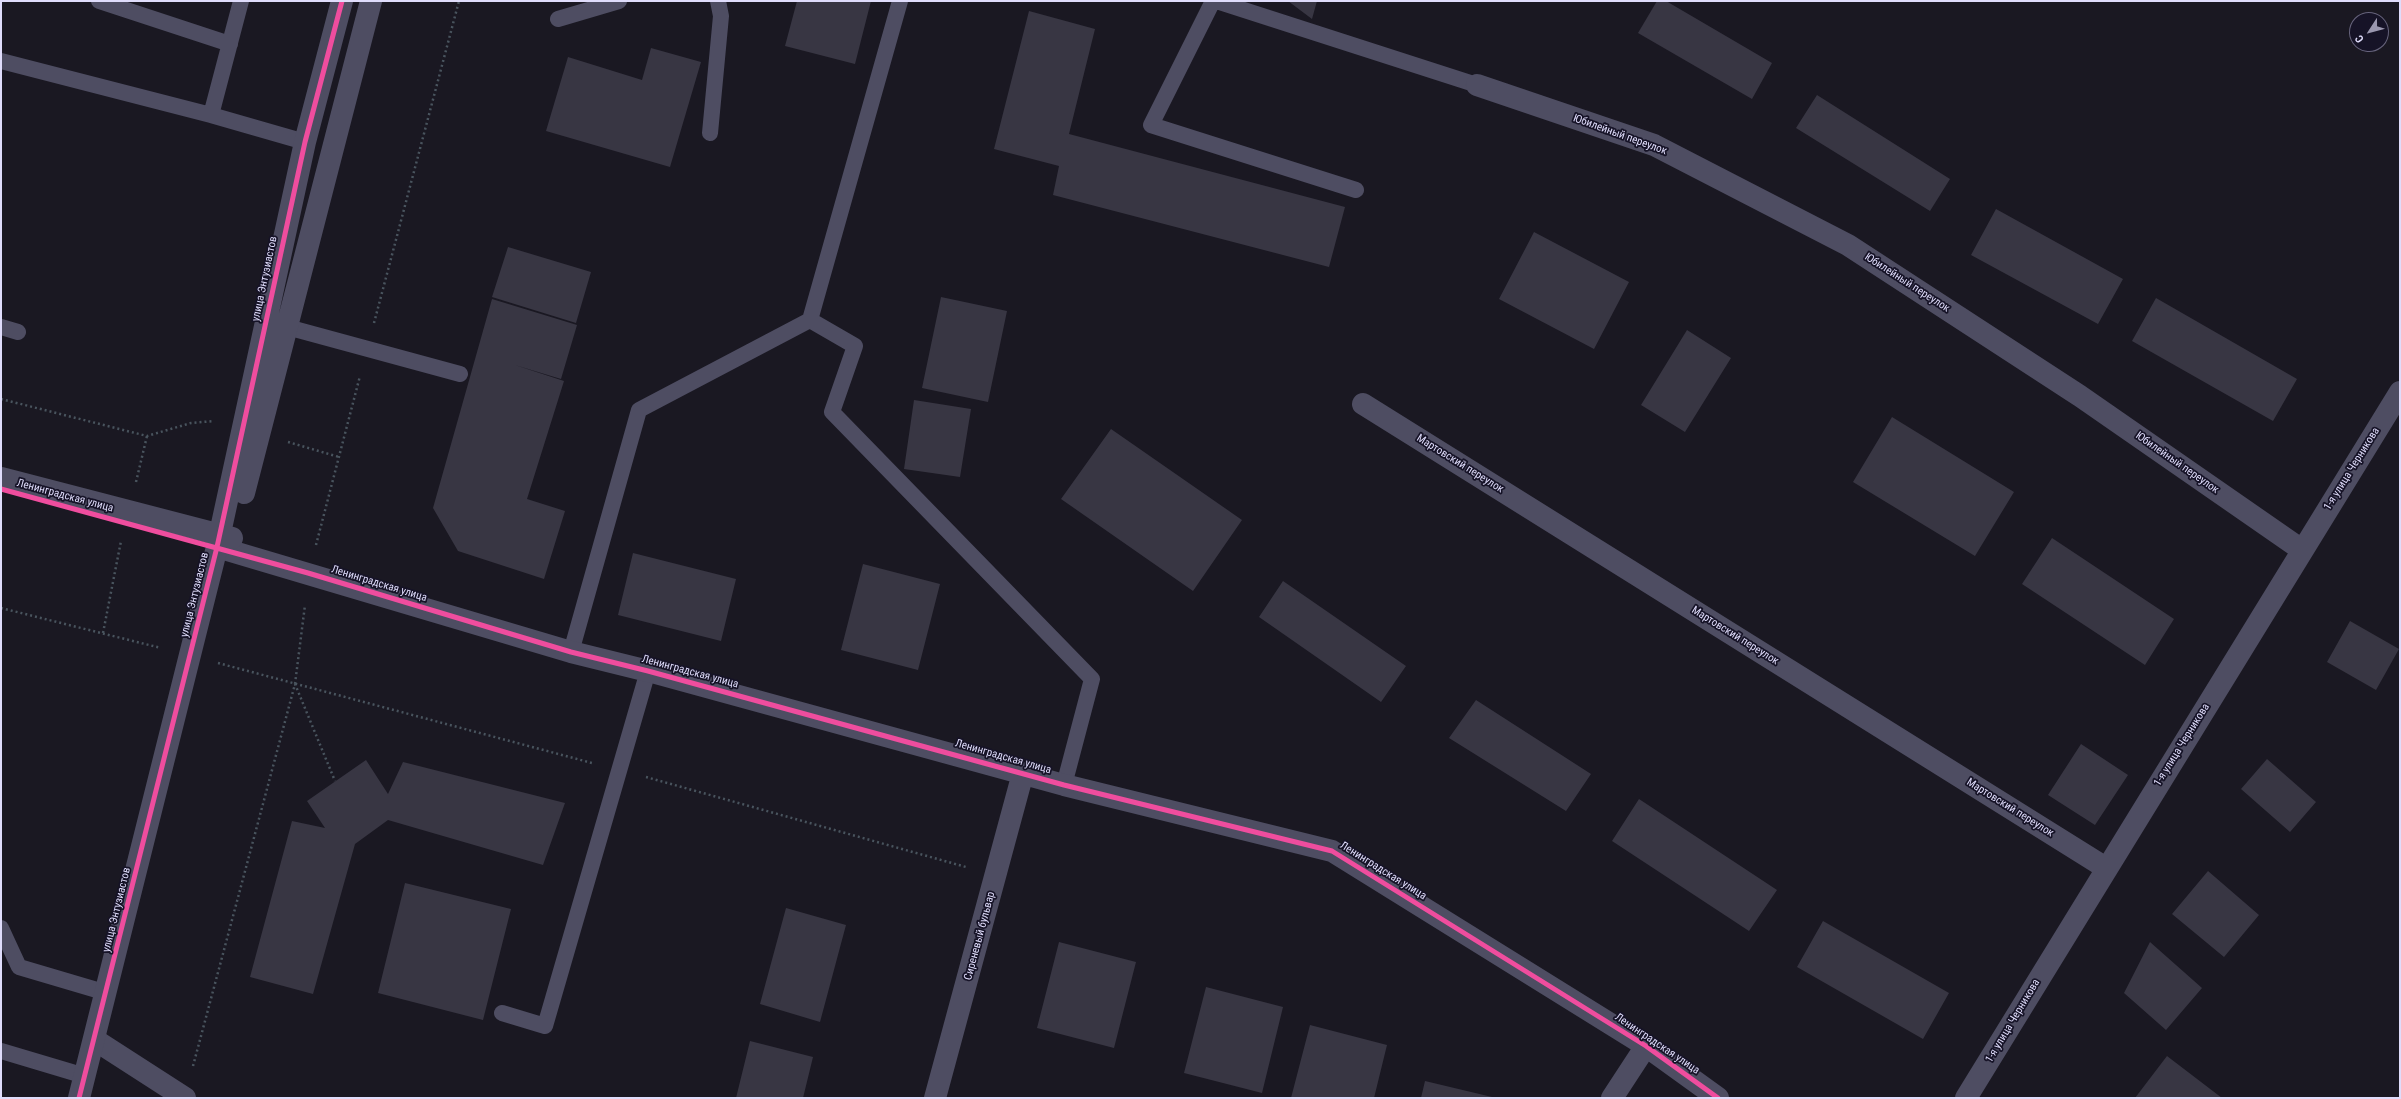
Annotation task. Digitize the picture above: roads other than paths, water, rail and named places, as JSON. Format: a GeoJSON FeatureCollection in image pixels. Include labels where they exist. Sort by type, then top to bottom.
{"type":"FeatureCollection","features":[{"type":"Feature","properties":{"kind":"street","name":"улица Энтузиастов"},"geometry":{"type":"LineString","coordinates":[[79,1098],[107,993],[190,656],[225,543],[251,430],[305,142],[342,1]]}},
{"type":"Feature","properties":{"kind":"street"},"geometry":{"type":"LineString","coordinates":[[251,430],[287,327],[371,1]]}},
{"type":"Feature","properties":{"kind":"street","name":"Юбилейный переулок"},"geometry":{"type":"LineString","coordinates":[[1476,85],[1654,145],[1848,245],[2080,396],[2302,550]]}},
{"type":"Feature","properties":{"kind":"street","name":"1-я улица Черникова"},"geometry":{"type":"LineString","coordinates":[[1966,1098],[2400,392]]}},
{"type":"Feature","properties":{"kind":"street","name":"Мартовский переулок"},"geometry":{"type":"LineString","coordinates":[[1363,404],[2106,868]]}},
{"type":"Feature","properties":{"kind":"street"},"geometry":{"type":"LineString","coordinates":[[1,478],[225,543]]}},
{"type":"Feature","properties":{"kind":"street","name":"Ленинградская улица"},"geometry":{"type":"LineString","coordinates":[[1,489],[225,543],[571,652],[648,671],[1064,785],[1332,851],[1646,1046],[1718,1098]]}},
{"type":"Feature","properties":{"kind":"street","name":"Сиреневый бульвар"},"geometry":{"type":"LineString","coordinates":[[935,1098],[997,876],[1023,773]]}},
{"type":"Feature","properties":{"kind":"street"},"geometry":{"type":"LineString","coordinates":[[95,1040],[185,1098]]}},
{"type":"Feature","properties":{"kind":"street"},"geometry":{"type":"LineString","coordinates":[[1612,1098],[1646,1046]]}},
{"type":"Feature","properties":{"kind":"lane"},"geometry":{"type":"LineString","coordinates":[[99,1],[230,44]]}},
{"type":"Feature","properties":{"kind":"lane"},"geometry":{"type":"LineString","coordinates":[[211,115],[241,1]]}},
{"type":"Feature","properties":{"kind":"lane"},"geometry":{"type":"LineString","coordinates":[[558,19],[619,1]]}},
{"type":"Feature","properties":{"kind":"lane"},"geometry":{"type":"LineString","coordinates":[[710,133],[721,16],[718,1]]}},
{"type":"Feature","properties":{"kind":"lane"},"geometry":{"type":"LineString","coordinates":[[571,652],[639,410],[810,320],[900,1]]}},
{"type":"Feature","properties":{"kind":"lane"},"geometry":{"type":"LineString","coordinates":[[1213,1],[1151,125],[1356,190]]}},
{"type":"Feature","properties":{"kind":"lane"},"geometry":{"type":"LineString","coordinates":[[1216,1],[1476,85]]}},
{"type":"Feature","properties":{"kind":"lane"},"geometry":{"type":"LineString","coordinates":[[1,61],[211,115],[305,142]]}},
{"type":"Feature","properties":{"kind":"lane"},"geometry":{"type":"LineString","coordinates":[[810,320],[855,346],[832,412],[1092,679],[1064,785]]}},
{"type":"Feature","properties":{"kind":"lane"},"geometry":{"type":"LineString","coordinates":[[287,327],[460,374]]}},
{"type":"Feature","properties":{"kind":"lane"},"geometry":{"type":"LineString","coordinates":[[1,328],[18,332]]}},
{"type":"Feature","properties":{"kind":"lane"},"geometry":{"type":"LineString","coordinates":[[502,1013],[545,1026],[648,671]]}},
{"type":"Feature","properties":{"kind":"lane"},"geometry":{"type":"LineString","coordinates":[[1,928],[19,967],[107,993]]}},
{"type":"Feature","properties":{"kind":"lane"},"geometry":{"type":"LineString","coordinates":[[1,1051],[85,1076]]}}]}
